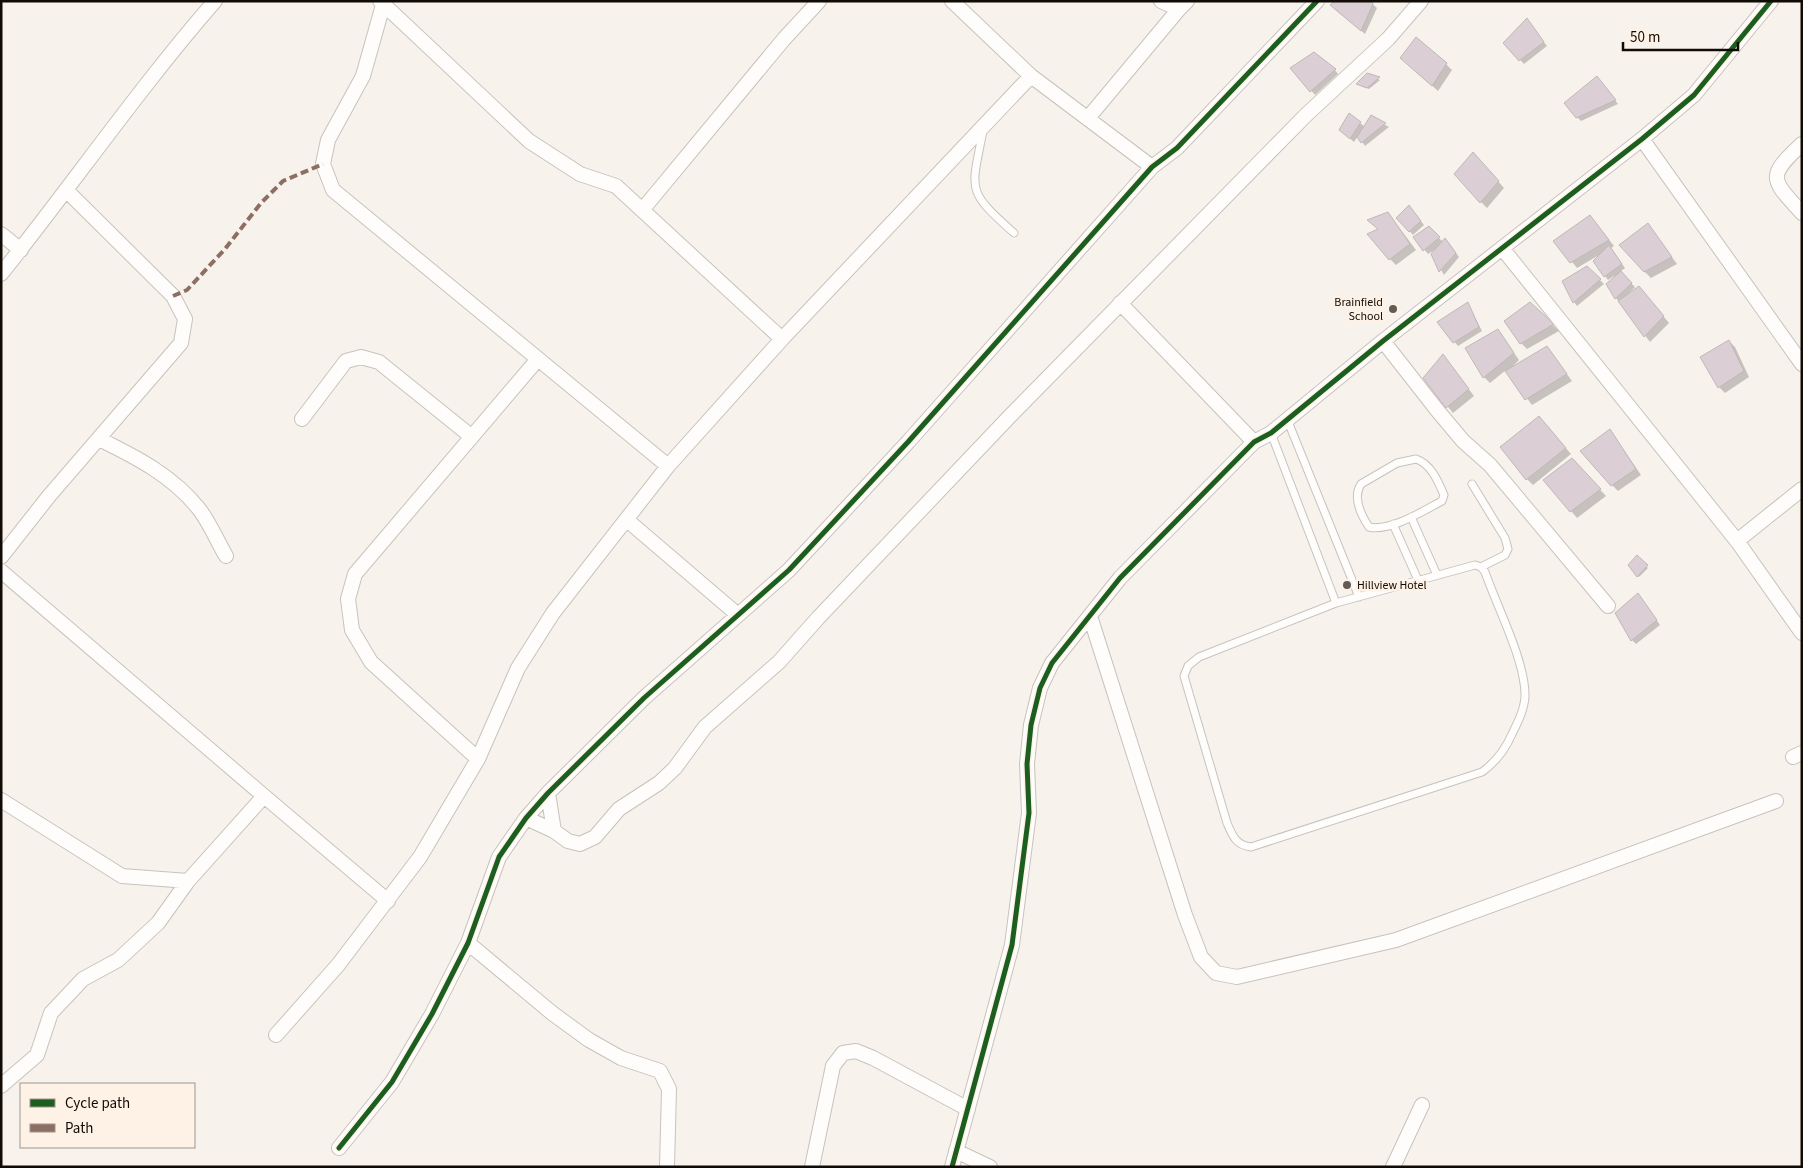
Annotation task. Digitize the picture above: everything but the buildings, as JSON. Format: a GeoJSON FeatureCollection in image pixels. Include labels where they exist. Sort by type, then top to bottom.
{"type":"FeatureCollection","features":[{"type":"Feature","properties":{"kind":"street"},"geometry":{"type":"LineString","coordinates":[[1,274],[68,191],[183,38],[215,1]]}},
{"type":"Feature","properties":{"kind":"street"},"geometry":{"type":"LineString","coordinates":[[643,209],[784,39],[819,1]]}},
{"type":"Feature","properties":{"kind":"street"},"geometry":{"type":"LineString","coordinates":[[952,1],[1031,76],[1152,168]]}},
{"type":"Feature","properties":{"kind":"street"},"geometry":{"type":"LineString","coordinates":[[1088,118],[1183,5],[1161,1]]}},
{"type":"Feature","properties":{"kind":"street"},"geometry":{"type":"LineString","coordinates":[[339,1148],[392,1082],[432,1014],[468,943],[499,857],[526,818],[548,793],[644,698],[789,570],[908,442],[1152,168],[1177,148],[1317,1]]}},
{"type":"Feature","properties":{"kind":"street"},"geometry":{"type":"LineString","coordinates":[[526,818],[554,831],[568,841],[580,844],[594,837],[619,809],[659,783],[675,768],[705,727],[779,662],[824,611],[1011,415],[1306,115],[1388,39],[1421,1]]}},
{"type":"Feature","properties":{"kind":"street"},"geometry":{"type":"LineString","coordinates":[[952,1167],[1012,945],[1029,813],[1027,764],[1030,725],[1040,688],[1052,663],[1120,578],[1254,442],[1270,433],[1286,418],[1383,341],[1642,139],[1694,95],[1771,1]]}},
{"type":"Feature","properties":{"kind":"street"},"geometry":{"type":"LineString","coordinates":[[668,466],[333,190],[323,164],[328,140],[363,76],[381,3],[529,141],[580,174],[616,186],[782,339]]}},
{"type":"Feature","properties":{"kind":"street"},"geometry":{"type":"LineString","coordinates":[[276,1035],[304,1005],[388,901],[420,857],[478,759],[518,668],[553,613],[668,466],[782,339],[1031,76]]}},
{"type":"Feature","properties":{"kind":"street"},"geometry":{"type":"LineString","coordinates":[[1642,139],[1802,364]]}},
{"type":"Feature","properties":{"kind":"street"},"geometry":{"type":"LineString","coordinates":[[1802,144],[1779,165],[1776,175],[1778,186],[1802,213]]}},
{"type":"Feature","properties":{"kind":"street"},"geometry":{"type":"LineString","coordinates":[[1,557],[48,496],[181,343],[185,319],[173,296],[68,191]]}},
{"type":"Feature","properties":{"kind":"street"},"geometry":{"type":"LineString","coordinates":[[1,234],[21,250]]}},
{"type":"Feature","properties":{"kind":"street"},"geometry":{"type":"LineString","coordinates":[[1502,248],[1737,541],[1802,633]]}},
{"type":"Feature","properties":{"kind":"street"},"geometry":{"type":"LineString","coordinates":[[1120,303],[1254,442]]}},
{"type":"Feature","properties":{"kind":"street"},"geometry":{"type":"LineString","coordinates":[[1383,341],[1463,441],[1490,465],[1608,606]]}},
{"type":"Feature","properties":{"kind":"street"},"geometry":{"type":"LineString","coordinates":[[302,419],[346,361],[361,358],[379,362],[472,437]]}},
{"type":"Feature","properties":{"kind":"street"},"geometry":{"type":"LineString","coordinates":[[478,759],[371,662],[352,630],[348,599],[355,574],[538,360]]}},
{"type":"Feature","properties":{"kind":"street"},"geometry":{"type":"LineString","coordinates":[[99,439],[139,459],[179,487],[200,510],[226,556]]}},
{"type":"Feature","properties":{"kind":"street"},"geometry":{"type":"LineString","coordinates":[[1737,541],[1802,489]]}},
{"type":"Feature","properties":{"kind":"street"},"geometry":{"type":"LineString","coordinates":[[627,520],[738,615]]}},
{"type":"Feature","properties":{"kind":"street"},"geometry":{"type":"LineString","coordinates":[[1,571],[388,901]]}},
{"type":"Feature","properties":{"kind":"street"},"geometry":{"type":"LineString","coordinates":[[1090,616],[1185,915],[1201,957],[1216,973],[1237,977],[1396,940],[1776,801]]}},
{"type":"Feature","properties":{"kind":"street"},"geometry":{"type":"LineString","coordinates":[[548,793],[554,831]]}},
{"type":"Feature","properties":{"kind":"street"},"geometry":{"type":"LineString","coordinates":[[1,1086],[37,1055],[51,1013],[83,979],[118,960],[158,923],[188,881],[264,796]]}},
{"type":"Feature","properties":{"kind":"street"},"geometry":{"type":"LineString","coordinates":[[1,800],[122,876],[188,881]]}},
{"type":"Feature","properties":{"kind":"street"},"geometry":{"type":"LineString","coordinates":[[468,943],[552,1013],[589,1040],[621,1058],[660,1071],[670,1089],[668,1167]]}},
{"type":"Feature","properties":{"kind":"street"},"geometry":{"type":"LineString","coordinates":[[812,1167],[833,1066],[843,1053],[856,1051],[873,1058],[968,1108]]}},
{"type":"Feature","properties":{"kind":"street"},"geometry":{"type":"LineString","coordinates":[[1393,1167],[1422,1105]]}},
{"type":"Feature","properties":{"kind":"street"},"geometry":{"type":"LineString","coordinates":[[956,1151],[990,1167]]}},
{"type":"Feature","properties":{"kind":"lane"},"geometry":{"type":"LineString","coordinates":[[984,126],[974,181],[977,196],[985,207],[1014,233]]}},
{"type":"Feature","properties":{"kind":"lane"},"geometry":{"type":"LineString","coordinates":[[1286,418],[1359,597]]}},
{"type":"Feature","properties":{"kind":"lane"},"geometry":{"type":"LineString","coordinates":[[1270,433],[1336,603]]}},
{"type":"Feature","properties":{"kind":"lane"},"geometry":{"type":"LineString","coordinates":[[1416,459],[1424,462],[1439,482],[1444,495],[1442,501],[1411,517],[1377,529],[1369,527],[1357,499],[1358,489],[1361,484],[1397,464],[1416,459]]}},
{"type":"Feature","properties":{"kind":"lane"},"geometry":{"type":"LineString","coordinates":[[1472,484],[1505,538],[1508,549],[1505,555],[1482,567],[1469,566],[1336,603],[1200,656],[1185,669],[1184,676],[1190,702],[1227,823],[1233,838],[1241,846],[1251,847],[1482,772],[1495,763],[1506,747],[1522,713],[1525,697],[1520,667],[1482,567]]}},
{"type":"Feature","properties":{"kind":"lane"},"geometry":{"type":"LineString","coordinates":[[1411,517],[1437,575]]}},
{"type":"Feature","properties":{"kind":"lane"},"geometry":{"type":"LineString","coordinates":[[1393,524],[1418,580]]}},
{"type":"Feature","properties":{"kind":"marked path"},"geometry":{"type":"LineString","coordinates":[[173,296],[187,290],[225,249],[261,203],[283,181],[323,164]]}},
{"type":"Feature","properties":{"kind":"cycle path"},"geometry":{"type":"LineString","coordinates":[[339,1148],[392,1082],[432,1014],[468,943],[499,857],[526,818],[548,793],[644,698],[789,570],[908,442],[1152,167],[1177,148],[1317,1]]}},
{"type":"Feature","properties":{"kind":"cycle path"},"geometry":{"type":"LineString","coordinates":[[952,1167],[1012,945],[1029,813],[1027,764],[1031,725],[1040,688],[1052,663],[1120,578],[1254,442],[1271,433],[1383,341],[1642,139],[1694,95],[1771,1]]}},
{"type":"Feature","properties":{"kind":"place","name":"Brainfield School"},"geometry":{"type":"Point","coordinates":[1393,309]}},
{"type":"Feature","properties":{"kind":"place","name":"Hillview Hotel"},"geometry":{"type":"Point","coordinates":[1347,585]}}]}
